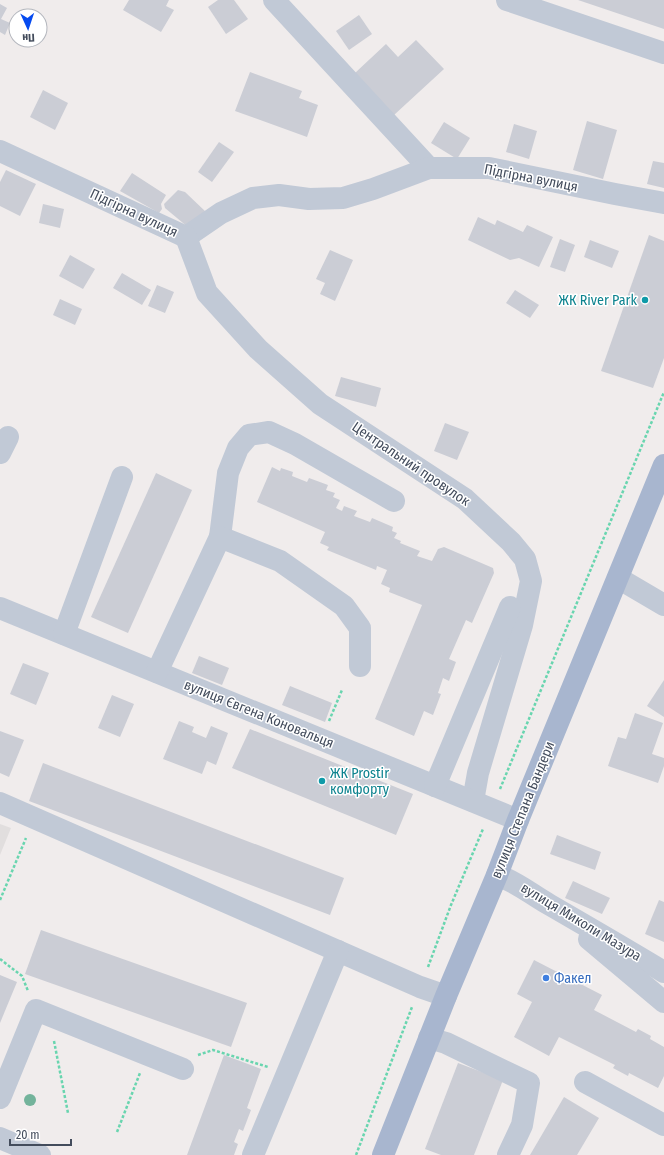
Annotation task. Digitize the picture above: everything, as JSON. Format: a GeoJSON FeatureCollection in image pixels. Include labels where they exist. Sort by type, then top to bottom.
{"type":"FeatureCollection","features":[{"type":"Feature","properties":{"kind":"main road","name":"вулиця Степана Бандери"},"geometry":{"type":"LineString","coordinates":[[383,1155],[446,996],[497,875],[518,820],[664,465]]}},
{"type":"Feature","properties":{"kind":"street"},"geometry":{"type":"LineString","coordinates":[[274,0],[429,168]]}},
{"type":"Feature","properties":{"kind":"street"},"geometry":{"type":"LineString","coordinates":[[507,0],[664,53]]}},
{"type":"Feature","properties":{"kind":"street","name":"Підгірна вулиця"},"geometry":{"type":"LineString","coordinates":[[0,151],[186,237],[221,213],[253,198],[279,195],[309,200],[344,198],[429,168],[489,168],[664,203]]}},
{"type":"Feature","properties":{"kind":"street","name":"Центральний провулок"},"geometry":{"type":"LineString","coordinates":[[186,237],[207,293],[258,349],[320,404],[465,499],[511,542],[525,560],[531,581],[522,625],[478,773],[482,805]]}},
{"type":"Feature","properties":{"kind":"street"},"geometry":{"type":"LineString","coordinates":[[157,672],[220,537],[228,473],[238,448],[249,435],[269,432],[295,444],[394,501]]}},
{"type":"Feature","properties":{"kind":"street"},"geometry":{"type":"LineString","coordinates":[[64,634],[122,477]]}},
{"type":"Feature","properties":{"kind":"street"},"geometry":{"type":"LineString","coordinates":[[220,537],[280,561],[344,606],[360,628],[360,666]]}},
{"type":"Feature","properties":{"kind":"street"},"geometry":{"type":"LineString","coordinates":[[618,578],[664,605]]}},
{"type":"Feature","properties":{"kind":"street"},"geometry":{"type":"LineString","coordinates":[[435,786],[510,607]]}},
{"type":"Feature","properties":{"kind":"street","name":"вулиця Євгена Коновальця"},"geometry":{"type":"LineString","coordinates":[[0,608],[518,820]]}},
{"type":"Feature","properties":{"kind":"street"},"geometry":{"type":"LineString","coordinates":[[0,803],[420,987],[446,996]]}},
{"type":"Feature","properties":{"kind":"street","name":"вулиця Миколи Мазура"},"geometry":{"type":"LineString","coordinates":[[497,875],[510,880],[664,972]]}},
{"type":"Feature","properties":{"kind":"street"},"geometry":{"type":"LineString","coordinates":[[543,901],[664,1002]]}},
{"type":"Feature","properties":{"kind":"street"},"geometry":{"type":"LineString","coordinates":[[253,1155],[338,951]]}},
{"type":"Feature","properties":{"kind":"street"},"geometry":{"type":"LineString","coordinates":[[0,1098],[43,1013],[178,1066]]}},
{"type":"Feature","properties":{"kind":"street"},"geometry":{"type":"LineString","coordinates":[[429,1038],[446,1043],[529,1083],[522,1125],[508,1155]]}},
{"type":"Feature","properties":{"kind":"street"},"geometry":{"type":"LineString","coordinates":[[585,1082],[664,1125]]}},
{"type":"Feature","properties":{"kind":"street"},"geometry":{"type":"LineString","coordinates":[[0,1138],[40,1155]]}},
{"type":"Feature","properties":{"kind":"path"},"geometry":{"type":"LineString","coordinates":[[356,1155],[451,905],[482,805],[664,392]]}},
{"type":"Feature","properties":{"kind":"path"},"geometry":{"type":"LineString","coordinates":[[321,739],[342,690]]}},
{"type":"Feature","properties":{"kind":"path"},"geometry":{"type":"LineString","coordinates":[[0,900],[16,860]]}},
{"type":"Feature","properties":{"kind":"path"},"geometry":{"type":"LineString","coordinates":[[0,959],[22,976],[43,1013],[68,1113]]}},
{"type":"Feature","properties":{"kind":"path"},"geometry":{"type":"LineString","coordinates":[[178,1066],[213,1050],[287,1072]]}},
{"type":"Feature","properties":{"kind":"path"},"geometry":{"type":"LineString","coordinates":[[117,1132],[147,1054]]}},
{"type":"Feature","properties":{"kind":"shaded area"},"geometry":{"type":"Polygon","coordinates":[[[0,824],[11,828],[0,855],[0,824]]]}},
{"type":"Feature","properties":{"kind":"building"},"geometry":{"type":"Polygon","coordinates":[[[129,0],[169,0],[166,6],[174,10],[161,32],[123,10],[129,0]]]}},
{"type":"Feature","properties":{"kind":"building"},"geometry":{"type":"Polygon","coordinates":[[[218,0],[234,0],[248,19],[226,34],[208,7],[218,0]]]}},
{"type":"Feature","properties":{"kind":"building"},"geometry":{"type":"Polygon","coordinates":[[[578,0],[664,0],[664,29],[578,0]]]}},
{"type":"Feature","properties":{"kind":"building"},"geometry":{"type":"Polygon","coordinates":[[[0,4],[7,8],[1,19],[8,22],[8,28],[5,35],[0,32],[0,4]]]}},
{"type":"Feature","properties":{"kind":"building"},"geometry":{"type":"Polygon","coordinates":[[[359,15],[372,34],[349,50],[336,31],[359,15]]]}},
{"type":"Feature","properties":{"kind":"building"},"geometry":{"type":"Polygon","coordinates":[[[416,40],[444,69],[394,115],[355,73],[386,44],[398,57],[416,40]]]}},
{"type":"Feature","properties":{"kind":"building"},"geometry":{"type":"Polygon","coordinates":[[[250,72],[302,91],[299,98],[318,105],[307,137],[235,111],[250,72]]]}},
{"type":"Feature","properties":{"kind":"building"},"geometry":{"type":"Polygon","coordinates":[[[43,90],[68,103],[55,130],[30,117],[43,90]]]}},
{"type":"Feature","properties":{"kind":"building"},"geometry":{"type":"Polygon","coordinates":[[[587,121],[617,130],[603,179],[573,170],[587,121]]]}},
{"type":"Feature","properties":{"kind":"building"},"geometry":{"type":"Polygon","coordinates":[[[444,122],[470,138],[457,159],[431,143],[444,122]]]}},
{"type":"Feature","properties":{"kind":"building"},"geometry":{"type":"Polygon","coordinates":[[[514,124],[537,131],[529,159],[506,152],[514,124]]]}},
{"type":"Feature","properties":{"kind":"building"},"geometry":{"type":"Polygon","coordinates":[[[219,142],[234,152],[212,182],[198,172],[219,142]]]}},
{"type":"Feature","properties":{"kind":"building"},"geometry":{"type":"Polygon","coordinates":[[[653,161],[664,163],[664,188],[647,184],[653,161]]]}},
{"type":"Feature","properties":{"kind":"building"},"geometry":{"type":"Polygon","coordinates":[[[6,170],[36,184],[20,216],[0,206],[0,182],[6,170]]]}},
{"type":"Feature","properties":{"kind":"building"},"geometry":{"type":"Polygon","coordinates":[[[132,173],[166,195],[161,204],[162,209],[159,213],[120,191],[132,173]]]}},
{"type":"Feature","properties":{"kind":"building"},"geometry":{"type":"Polygon","coordinates":[[[178,190],[185,192],[207,213],[189,228],[165,208],[164,204],[178,190]]]}},
{"type":"Feature","properties":{"kind":"building"},"geometry":{"type":"Polygon","coordinates":[[[43,204],[64,209],[60,228],[39,223],[43,204]]]}},
{"type":"Feature","properties":{"kind":"building"},"geometry":{"type":"Polygon","coordinates":[[[478,217],[495,225],[497,220],[523,232],[527,225],[553,237],[539,267],[519,258],[510,260],[468,240],[478,217]]]}},
{"type":"Feature","properties":{"kind":"building","name":"ЖК River Park"},"geometry":{"type":"Polygon","coordinates":[[[649,235],[664,241],[664,358],[653,388],[601,371],[649,235]]]}},
{"type":"Feature","properties":{"kind":"building"},"geometry":{"type":"Polygon","coordinates":[[[560,239],[575,245],[565,272],[550,267],[560,239]]]}},
{"type":"Feature","properties":{"kind":"building"},"geometry":{"type":"Polygon","coordinates":[[[590,240],[619,251],[612,268],[584,257],[590,240]]]}},
{"type":"Feature","properties":{"kind":"building"},"geometry":{"type":"Polygon","coordinates":[[[330,250],[353,260],[335,301],[320,294],[325,283],[316,279],[330,250]]]}},
{"type":"Feature","properties":{"kind":"building"},"geometry":{"type":"Polygon","coordinates":[[[70,255],[95,269],[83,289],[59,276],[70,255]]]}},
{"type":"Feature","properties":{"kind":"building"},"geometry":{"type":"Polygon","coordinates":[[[122,273],[151,290],[142,305],[113,288],[122,273]]]}},
{"type":"Feature","properties":{"kind":"building"},"geometry":{"type":"Polygon","coordinates":[[[157,285],[174,292],[165,313],[148,306],[157,285]]]}},
{"type":"Feature","properties":{"kind":"building"},"geometry":{"type":"Polygon","coordinates":[[[515,290],[539,305],[530,318],[506,303],[515,290]]]}},
{"type":"Feature","properties":{"kind":"building"},"geometry":{"type":"Polygon","coordinates":[[[60,299],[82,309],[75,325],[53,315],[60,299]]]}},
{"type":"Feature","properties":{"kind":"building"},"geometry":{"type":"Polygon","coordinates":[[[341,377],[381,388],[376,407],[335,396],[341,377]]]}},
{"type":"Feature","properties":{"kind":"building"},"geometry":{"type":"Polygon","coordinates":[[[445,423],[469,432],[457,460],[434,451],[445,423]]]}},
{"type":"Feature","properties":{"kind":"building"},"geometry":{"type":"Polygon","coordinates":[[[272,467],[280,471],[281,468],[293,472],[292,476],[307,482],[309,478],[328,485],[326,490],[335,493],[333,497],[340,500],[336,508],[342,511],[344,506],[357,511],[354,516],[370,522],[372,518],[393,527],[392,531],[397,533],[394,538],[401,541],[400,543],[420,551],[417,556],[432,561],[438,549],[444,547],[493,568],[494,573],[472,623],[466,620],[449,659],[456,662],[449,681],[443,678],[438,693],[441,694],[433,715],[424,711],[414,736],[375,719],[422,605],[389,592],[390,588],[381,584],[387,570],[377,566],[376,570],[327,550],[329,547],[320,543],[325,532],[257,502],[272,467]]]}},
{"type":"Feature","properties":{"kind":"building"},"geometry":{"type":"Polygon","coordinates":[[[156,473],[192,490],[128,633],[91,617],[156,473]]]}},
{"type":"Feature","properties":{"kind":"building"},"geometry":{"type":"Polygon","coordinates":[[[199,656],[229,668],[222,685],[192,673],[199,656]]]}},
{"type":"Feature","properties":{"kind":"building"},"geometry":{"type":"Polygon","coordinates":[[[23,663],[49,673],[36,705],[10,694],[23,663]]]}},
{"type":"Feature","properties":{"kind":"building"},"geometry":{"type":"Polygon","coordinates":[[[664,680],[664,717],[647,706],[664,680]]]}},
{"type":"Feature","properties":{"kind":"building"},"geometry":{"type":"Polygon","coordinates":[[[290,686],[332,703],[325,722],[282,705],[290,686]]]}},
{"type":"Feature","properties":{"kind":"building"},"geometry":{"type":"Polygon","coordinates":[[[112,695],[134,704],[120,737],[98,728],[112,695]]]}},
{"type":"Feature","properties":{"kind":"building"},"geometry":{"type":"Polygon","coordinates":[[[635,713],[663,723],[652,754],[664,758],[664,766],[658,783],[608,766],[618,737],[626,739],[635,713]]]}},
{"type":"Feature","properties":{"kind":"building"},"geometry":{"type":"Polygon","coordinates":[[[179,721],[194,727],[192,732],[206,738],[211,726],[228,733],[216,765],[207,761],[202,774],[163,759],[179,721]]]}},
{"type":"Feature","properties":{"kind":"building","name":"ЖК Prostir комфорту"},"geometry":{"type":"Polygon","coordinates":[[[250,729],[413,794],[396,835],[232,768],[250,729]]]}},
{"type":"Feature","properties":{"kind":"building"},"geometry":{"type":"Polygon","coordinates":[[[0,731],[24,740],[9,777],[0,773],[0,731]]]}},
{"type":"Feature","properties":{"kind":"building"},"geometry":{"type":"Polygon","coordinates":[[[43,763],[344,878],[330,915],[29,801],[43,763]]]}},
{"type":"Feature","properties":{"kind":"building"},"geometry":{"type":"Polygon","coordinates":[[[557,835],[601,852],[595,870],[550,854],[557,835]]]}},
{"type":"Feature","properties":{"kind":"building"},"geometry":{"type":"Polygon","coordinates":[[[573,881],[610,898],[602,914],[565,898],[573,881]]]}},
{"type":"Feature","properties":{"kind":"building"},"geometry":{"type":"Polygon","coordinates":[[[659,900],[664,902],[664,942],[645,934],[659,900]]]}},
{"type":"Feature","properties":{"kind":"building"},"geometry":{"type":"Polygon","coordinates":[[[41,930],[247,1003],[231,1047],[25,974],[41,930]]]}},
{"type":"Feature","properties":{"kind":"building"},"geometry":{"type":"Polygon","coordinates":[[[534,960],[602,995],[594,1010],[636,1032],[638,1029],[651,1036],[650,1039],[664,1047],[664,1076],[658,1088],[629,1073],[628,1076],[613,1068],[615,1065],[559,1037],[549,1056],[514,1037],[532,1002],[517,994],[534,960]]]}},
{"type":"Feature","properties":{"kind":"building"},"geometry":{"type":"Polygon","coordinates":[[[0,975],[17,982],[0,1023],[0,975]]]}},
{"type":"Feature","properties":{"kind":"building"},"geometry":{"type":"Polygon","coordinates":[[[224,1055],[261,1069],[247,1108],[251,1110],[243,1131],[239,1129],[234,1142],[238,1144],[234,1155],[187,1155],[224,1055]]]}},
{"type":"Feature","properties":{"kind":"building"},"geometry":{"type":"Polygon","coordinates":[[[458,1063],[503,1080],[474,1155],[441,1155],[425,1149],[458,1063]]]}},
{"type":"Feature","properties":{"kind":"building"},"geometry":{"type":"Polygon","coordinates":[[[564,1097],[599,1118],[577,1155],[530,1155],[564,1097]]]}},
{"type":"Feature","properties":{"kind":"place","name":"ЖК River Park"},"geometry":{"type":"Point","coordinates":[645,300]}},
{"type":"Feature","properties":{"kind":"place","name":"ЖК Prostir комфорту"},"geometry":{"type":"Point","coordinates":[322,781]}},
{"type":"Feature","properties":{"kind":"place","name":"Факел"},"geometry":{"type":"Point","coordinates":[546,978]}}]}
